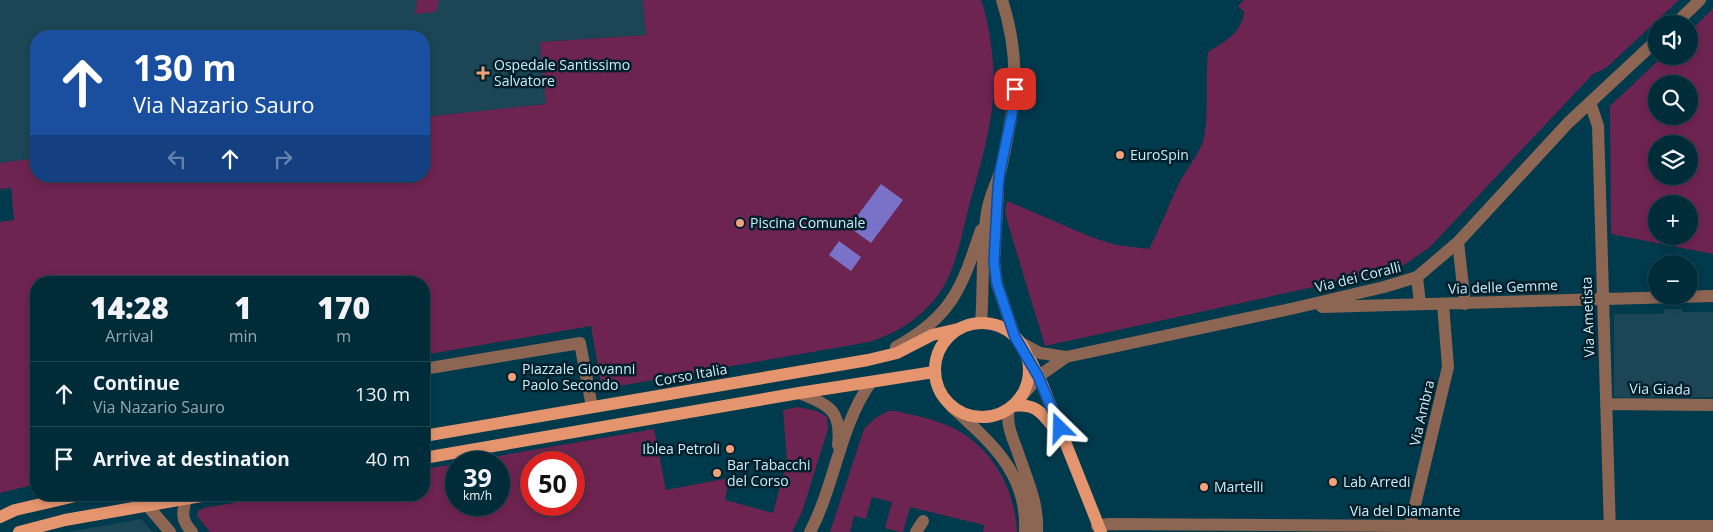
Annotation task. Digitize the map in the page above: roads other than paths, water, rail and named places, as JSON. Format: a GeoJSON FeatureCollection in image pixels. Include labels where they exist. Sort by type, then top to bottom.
{"type":"FeatureCollection","features":[{"type":"Feature","properties":{"kind":"main road"},"geometry":{"type":"LineString","coordinates":[[1021,344],[1029,363],[1029,375],[1026,386],[1014,404],[995,416],[980,418],[965,415],[952,407],[942,397],[936,385],[935,359],[940,347],[948,337],[958,329],[969,324],[994,324],[1006,329],[1021,344],[1038,376],[1099,529]]}},
{"type":"Feature","properties":{"kind":"main road","name":"Corso Italia"},"geometry":{"type":"LineString","coordinates":[[430,435],[868,360],[897,353],[932,335],[958,329]]}},
{"type":"Feature","properties":{"kind":"main road"},"geometry":{"type":"LineString","coordinates":[[430,457],[799,393],[934,372]]}},
{"type":"Feature","properties":{"kind":"main road"},"geometry":{"type":"LineString","coordinates":[[1014,404],[1032,406],[1041,412],[1065,442]]}},
{"type":"Feature","properties":{"kind":"main road"},"geometry":{"type":"LineString","coordinates":[[0,516],[15,510],[54,501]]}},
{"type":"Feature","properties":{"kind":"main road"},"geometry":{"type":"LineString","coordinates":[[20,532],[65,520],[169,501]]}},
{"type":"Feature","properties":{"kind":"street"},"geometry":{"type":"LineString","coordinates":[[868,360],[908,340],[931,324],[942,314],[967,273],[1000,171],[1012,114],[1016,66],[1013,43],[1002,0]]}},
{"type":"Feature","properties":{"kind":"street"},"geometry":{"type":"LineString","coordinates":[[1684,15],[1700,0]]}},
{"type":"Feature","properties":{"kind":"street","name":"Via dei Coralli"},"geometry":{"type":"LineString","coordinates":[[1066,357],[1295,308],[1384,287],[1418,276],[1458,242],[1568,123],[1648,48]]}},
{"type":"Feature","properties":{"kind":"street","name":"Via Ametista"},"geometry":{"type":"LineString","coordinates":[[1590,102],[1598,126],[1609,529]]}},
{"type":"Feature","properties":{"kind":"street"},"geometry":{"type":"LineString","coordinates":[[1000,171],[994,262],[997,284],[1021,344],[1040,352],[1066,357]]}},
{"type":"Feature","properties":{"kind":"street"},"geometry":{"type":"LineString","coordinates":[[982,323],[987,211]]}},
{"type":"Feature","properties":{"kind":"street"},"geometry":{"type":"LineString","coordinates":[[1458,242],[1465,304]]}},
{"type":"Feature","properties":{"kind":"street"},"geometry":{"type":"LineString","coordinates":[[1418,276],[1420,304]]}},
{"type":"Feature","properties":{"kind":"street","name":"Via delle Gemme"},"geometry":{"type":"LineString","coordinates":[[1295,308],[1713,296]]}},
{"type":"Feature","properties":{"kind":"street","name":"Via Ambra"},"geometry":{"type":"LineString","coordinates":[[1410,526],[1448,368],[1443,304]]}},
{"type":"Feature","properties":{"kind":"street"},"geometry":{"type":"LineString","coordinates":[[430,368],[580,343],[592,407]]}},
{"type":"Feature","properties":{"kind":"street"},"geometry":{"type":"LineString","coordinates":[[1037,532],[1038,516],[1033,496],[1007,423],[1014,404],[1038,376],[1066,357]]}},
{"type":"Feature","properties":{"kind":"street"},"geometry":{"type":"LineString","coordinates":[[810,532],[818,518],[836,463],[862,396],[871,382]]}},
{"type":"Feature","properties":{"kind":"street"},"geometry":{"type":"LineString","coordinates":[[799,393],[824,403],[835,414],[840,429],[836,463]]}},
{"type":"Feature","properties":{"kind":"street","name":"Via Giada"},"geometry":{"type":"LineString","coordinates":[[1606,404],[1713,404]]}},
{"type":"Feature","properties":{"kind":"street"},"geometry":{"type":"LineString","coordinates":[[952,407],[999,452],[1010,469],[1023,506],[1026,520],[1025,532]]}},
{"type":"Feature","properties":{"kind":"street"},"geometry":{"type":"LineString","coordinates":[[186,501],[183,516],[186,525],[192,532]]}},
{"type":"Feature","properties":{"kind":"street"},"geometry":{"type":"LineString","coordinates":[[147,505],[170,532]]}},
{"type":"Feature","properties":{"kind":"street","name":"Via del Diamante"},"geometry":{"type":"LineString","coordinates":[[1099,529],[1109,524],[1609,529],[1713,526]]}},
{"type":"Feature","properties":{"kind":"place","name":"Ospedale Santissimo Salvatore"},"geometry":{"type":"Point","coordinates":[483,73]}},
{"type":"Feature","properties":{"kind":"place","name":"EuroSpin"},"geometry":{"type":"Point","coordinates":[1120,155]}},
{"type":"Feature","properties":{"kind":"place","name":"Piscina Comunale"},"geometry":{"type":"Point","coordinates":[740,223]}},
{"type":"Feature","properties":{"kind":"place","name":"Piazzale Giovanni Paolo Secondo"},"geometry":{"type":"Point","coordinates":[512,377]}},
{"type":"Feature","properties":{"kind":"place","name":"Iblea Petroli"},"geometry":{"type":"Point","coordinates":[730,449]}},
{"type":"Feature","properties":{"kind":"place","name":"Bar Tabacchi del Corso"},"geometry":{"type":"Point","coordinates":[717,473]}},
{"type":"Feature","properties":{"kind":"place","name":"Lab Arredi"},"geometry":{"type":"Point","coordinates":[1333,482]}},
{"type":"Feature","properties":{"kind":"place","name":"Martelli"},"geometry":{"type":"Point","coordinates":[1204,487]}}]}
